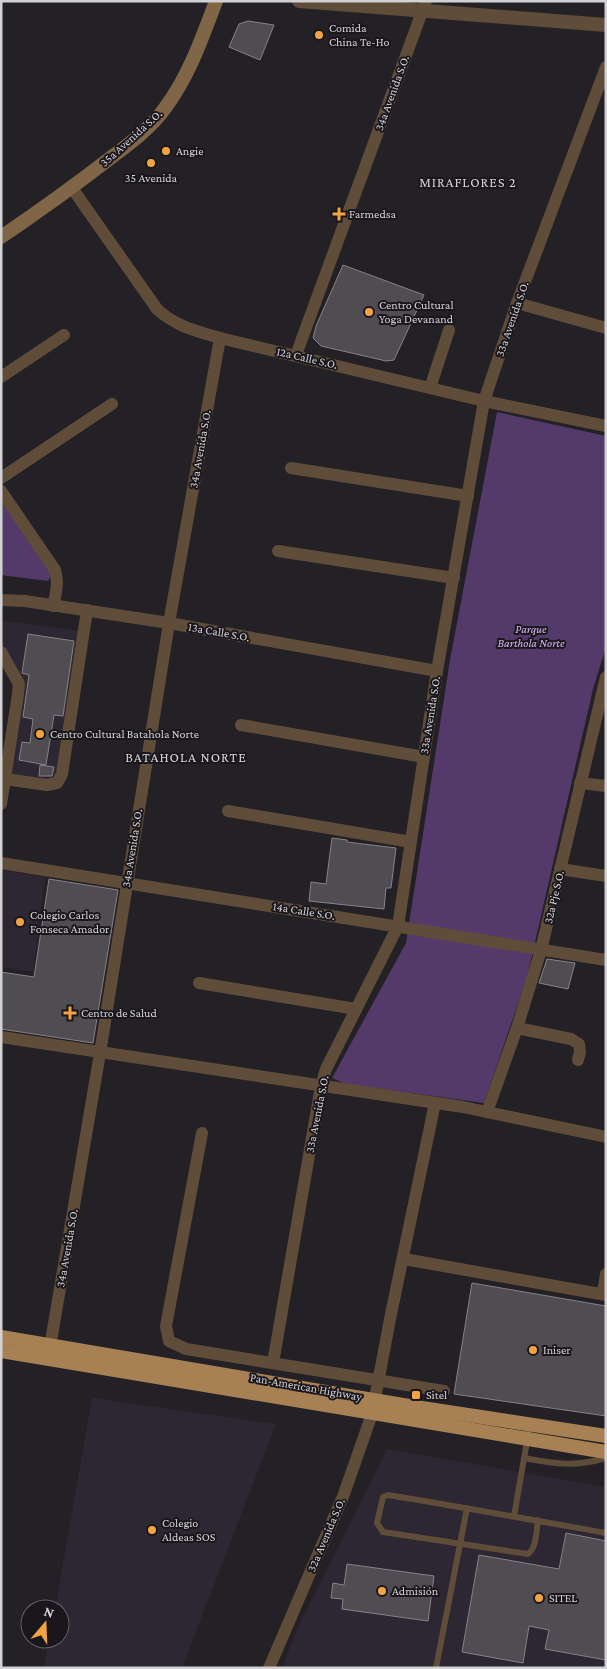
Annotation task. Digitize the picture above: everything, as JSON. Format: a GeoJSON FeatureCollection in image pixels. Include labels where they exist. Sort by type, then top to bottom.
{"type":"FeatureCollection","features":[{"type":"Feature","properties":{"kind":"highway","name":"Pan-American Highway"},"geometry":{"type":"LineString","coordinates":[[1,1337],[49,1352],[374,1407],[527,1440],[606,1452]]}},
{"type":"Feature","properties":{"kind":"highway","name":"Pan-American Highway"},"geometry":{"type":"LineString","coordinates":[[1,1351],[49,1352]]}},
{"type":"Feature","properties":{"kind":"highway","name":"Pan-American Highway"},"geometry":{"type":"LineString","coordinates":[[374,1407],[530,1424],[606,1436]]}},
{"type":"Feature","properties":{"kind":"main road","name":"35a Avenida S.O."},"geometry":{"type":"LineString","coordinates":[[1,237],[72,188],[129,144],[166,107],[180,86],[193,60],[216,1]]}},
{"type":"Feature","properties":{"kind":"street"},"geometry":{"type":"LineString","coordinates":[[299,1],[424,6],[606,25]]}},
{"type":"Feature","properties":{"kind":"street","name":"34a Avenida S.O."},"geometry":{"type":"LineString","coordinates":[[296,355],[424,6]]}},
{"type":"Feature","properties":{"kind":"street","name":"33a Avenida S.O."},"geometry":{"type":"LineString","coordinates":[[273,1364],[321,1086],[326,1069],[398,926],[437,672],[484,401],[517,303],[602,89],[606,67]]}},
{"type":"Feature","properties":{"kind":"street","name":"12a Calle S.O."},"geometry":{"type":"LineString","coordinates":[[72,188],[157,309],[168,319],[189,329],[484,401],[606,426]]}},
{"type":"Feature","properties":{"kind":"street"},"geometry":{"type":"LineString","coordinates":[[517,303],[606,328]]}},
{"type":"Feature","properties":{"kind":"street"},"geometry":{"type":"LineString","coordinates":[[430,388],[449,330]]}},
{"type":"Feature","properties":{"kind":"street"},"geometry":{"type":"LineString","coordinates":[[1,376],[64,335]]}},
{"type":"Feature","properties":{"kind":"street","name":"34a Avenida S.O."},"geometry":{"type":"LineString","coordinates":[[49,1352],[100,1053],[169,623],[220,338]]}},
{"type":"Feature","properties":{"kind":"street"},"geometry":{"type":"LineString","coordinates":[[1,478],[112,404]]}},
{"type":"Feature","properties":{"kind":"street"},"geometry":{"type":"LineString","coordinates":[[291,468],[468,496]]}},
{"type":"Feature","properties":{"kind":"street"},"geometry":{"type":"LineString","coordinates":[[1,491],[55,570],[57,586],[54,606]]}},
{"type":"Feature","properties":{"kind":"street"},"geometry":{"type":"LineString","coordinates":[[278,551],[454,578]]}},
{"type":"Feature","properties":{"kind":"street","name":"13a Calle S.O."},"geometry":{"type":"LineString","coordinates":[[1,600],[24,601],[169,623],[437,672]]}},
{"type":"Feature","properties":{"kind":"street"},"geometry":{"type":"LineString","coordinates":[[5,779],[47,785],[57,783],[62,774],[87,610]]}},
{"type":"Feature","properties":{"kind":"street"},"geometry":{"type":"LineString","coordinates":[[1,652],[19,684],[1,804]]}},
{"type":"Feature","properties":{"kind":"street","name":"32a Pje S.O."},"geometry":{"type":"LineString","coordinates":[[486,1112],[517,1028],[541,950],[580,783],[602,701],[606,677]]}},
{"type":"Feature","properties":{"kind":"street"},"geometry":{"type":"LineString","coordinates":[[241,725],[424,757]]}},
{"type":"Feature","properties":{"kind":"street"},"geometry":{"type":"LineString","coordinates":[[580,783],[606,786]]}},
{"type":"Feature","properties":{"kind":"street"},"geometry":{"type":"LineString","coordinates":[[228,811],[411,842]]}},
{"type":"Feature","properties":{"kind":"street","name":"14a Calle S.O."},"geometry":{"type":"LineString","coordinates":[[1,863],[606,960]]}},
{"type":"Feature","properties":{"kind":"street"},"geometry":{"type":"LineString","coordinates":[[560,869],[606,876]]}},
{"type":"Feature","properties":{"kind":"street"},"geometry":{"type":"LineString","coordinates":[[199,983],[356,1010]]}},
{"type":"Feature","properties":{"kind":"street"},"geometry":{"type":"LineString","coordinates":[[517,1028],[571,1040],[580,1044],[578,1060]]}},
{"type":"Feature","properties":{"kind":"street"},"geometry":{"type":"LineString","coordinates":[[2,1039],[435,1103],[606,1137]]}},
{"type":"Feature","properties":{"kind":"street","name":"32a Avenida S.O."},"geometry":{"type":"LineString","coordinates":[[269,1668],[344,1494],[374,1407],[391,1314],[435,1103]]}},
{"type":"Feature","properties":{"kind":"street"},"geometry":{"type":"LineString","coordinates":[[202,1133],[166,1326],[169,1341],[186,1349],[444,1391]]}},
{"type":"Feature","properties":{"kind":"street"},"geometry":{"type":"LineString","coordinates":[[404,1259],[604,1294],[606,1274]]}},
{"type":"Feature","properties":{"kind":"lane"},"geometry":{"type":"LineString","coordinates":[[514,1516],[530,1424]]}},
{"type":"Feature","properties":{"kind":"lane"},"geometry":{"type":"LineString","coordinates":[[524,1458],[550,1464],[570,1465],[589,1463],[606,1458]]}},
{"type":"Feature","properties":{"kind":"lane"},"geometry":{"type":"LineString","coordinates":[[538,1520],[534,1545],[528,1554],[383,1532],[377,1523],[383,1497],[388,1495],[538,1520],[606,1533]]}},
{"type":"Feature","properties":{"kind":"lane"},"geometry":{"type":"LineString","coordinates":[[436,1668],[467,1508]]}},
{"type":"Feature","properties":{"kind":"shaded area","name":"Centro Cultural Batahola Norte"},"geometry":{"type":"Polygon","coordinates":[[[1,621],[84,631],[57,783],[5,779],[18,694],[1,652],[1,621]]]}},
{"type":"Feature","properties":{"kind":"shaded area","name":"Colegio Carlos Fonseca Amador"},"geometry":{"type":"Polygon","coordinates":[[[1,870],[45,877],[33,972],[1,967],[1,870]]]}},
{"type":"Feature","properties":{"kind":"shaded area","name":"Colegio Aldeas SOS"},"geometry":{"type":"Polygon","coordinates":[[[92,1398],[276,1424],[182,1668],[44,1668],[47,1649],[70,1649],[70,1599],[57,1599],[92,1398]]]}},
{"type":"Feature","properties":{"kind":"shaded area","name":"SITEL"},"geometry":{"type":"Polygon","coordinates":[[[387,1449],[606,1487],[606,1668],[282,1668],[298,1627],[387,1449]]]}},
{"type":"Feature","properties":{"kind":"green space","name":"Parque Barthola Norte"},"geometry":{"type":"Polygon","coordinates":[[[497,412],[606,436],[606,647],[593,689],[527,977],[484,1103],[346,1084],[332,1078],[406,943],[450,660],[497,412]]]}},
{"type":"Feature","properties":{"kind":"green space"},"geometry":{"type":"Polygon","coordinates":[[[1,491],[55,570],[48,581],[1,575],[1,491]]]}},
{"type":"Feature","properties":{"kind":"building"},"geometry":{"type":"Polygon","coordinates":[[[248,21],[274,25],[260,60],[229,47],[239,24],[248,21]]]}},
{"type":"Feature","properties":{"kind":"building","name":"Centro Cultural Yoga Devanand"},"geometry":{"type":"Polygon","coordinates":[[[343,265],[424,295],[394,360],[386,361],[321,346],[313,338],[316,326],[343,265]]]}},
{"type":"Feature","properties":{"kind":"building"},"geometry":{"type":"Polygon","coordinates":[[[28,634],[74,641],[63,716],[54,715],[46,765],[19,760],[22,742],[30,743],[33,719],[23,717],[29,675],[22,673],[28,634]]]}},
{"type":"Feature","properties":{"kind":"building"},"geometry":{"type":"Polygon","coordinates":[[[40,765],[54,767],[52,776],[39,776],[40,765]]]}},
{"type":"Feature","properties":{"kind":"building"},"geometry":{"type":"Polygon","coordinates":[[[332,838],[347,840],[347,842],[396,848],[391,888],[386,888],[384,909],[309,901],[311,882],[326,884],[332,838]]]}},
{"type":"Feature","properties":{"kind":"building","name":"Centro de Salud"},"geometry":{"type":"Polygon","coordinates":[[[49,879],[118,890],[93,1043],[1,1029],[1,972],[34,977],[49,879]]]}},
{"type":"Feature","properties":{"kind":"building"},"geometry":{"type":"Polygon","coordinates":[[[547,959],[575,963],[568,989],[539,983],[547,959]]]}},
{"type":"Feature","properties":{"kind":"building","name":"Iniser"},"geometry":{"type":"Polygon","coordinates":[[[472,1283],[606,1306],[606,1416],[454,1394],[472,1283]]]}},
{"type":"Feature","properties":{"kind":"building","name":"SITEL"},"geometry":{"type":"Polygon","coordinates":[[[566,1533],[606,1541],[606,1660],[545,1649],[549,1630],[529,1626],[523,1663],[462,1652],[479,1555],[559,1569],[566,1533]]]}},
{"type":"Feature","properties":{"kind":"building","name":"Admisión"},"geometry":{"type":"Polygon","coordinates":[[[347,1564],[434,1576],[428,1621],[342,1609],[343,1599],[331,1598],[333,1583],[344,1585],[347,1564]]]}},
{"type":"Feature","properties":{"kind":"place","name":"Comida China Te-Ho"},"geometry":{"type":"Point","coordinates":[319,35]}},
{"type":"Feature","properties":{"kind":"place","name":"Angie"},"geometry":{"type":"Point","coordinates":[166,151]}},
{"type":"Feature","properties":{"kind":"place","name":"35 Avenida"},"geometry":{"type":"Point","coordinates":[151,163]}},
{"type":"Feature","properties":{"kind":"place","name":"Farmedsa"},"geometry":{"type":"Point","coordinates":[339,214]}},
{"type":"Feature","properties":{"kind":"place","name":"Centro Cultural Yoga Devanand"},"geometry":{"type":"Point","coordinates":[369,312]}},
{"type":"Feature","properties":{"kind":"place","name":"Centro Cultural Batahola Norte"},"geometry":{"type":"Point","coordinates":[40,734]}},
{"type":"Feature","properties":{"kind":"place","name":"Colegio Carlos Fonseca Amador"},"geometry":{"type":"Point","coordinates":[20,922]}},
{"type":"Feature","properties":{"kind":"place","name":"Centro de Salud"},"geometry":{"type":"Point","coordinates":[70,1013]}},
{"type":"Feature","properties":{"kind":"place","name":"Iniser"},"geometry":{"type":"Point","coordinates":[533,1350]}},
{"type":"Feature","properties":{"kind":"place","name":"Sitel"},"geometry":{"type":"Point","coordinates":[416,1395]}},
{"type":"Feature","properties":{"kind":"place","name":"Colegio Aldeas SOS"},"geometry":{"type":"Point","coordinates":[152,1530]}},
{"type":"Feature","properties":{"kind":"place","name":"Admisión"},"geometry":{"type":"Point","coordinates":[382,1591]}},
{"type":"Feature","properties":{"kind":"place","name":"SITEL"},"geometry":{"type":"Point","coordinates":[539,1598]}},
{"type":"Feature","properties":{"kind":"district","name":"MIRAFLORES 2"},"geometry":{"type":"Point","coordinates":[468,182]}},
{"type":"Feature","properties":{"kind":"district","name":"BATAHOLA NORTE"},"geometry":{"type":"Point","coordinates":[186,757]}}]}
